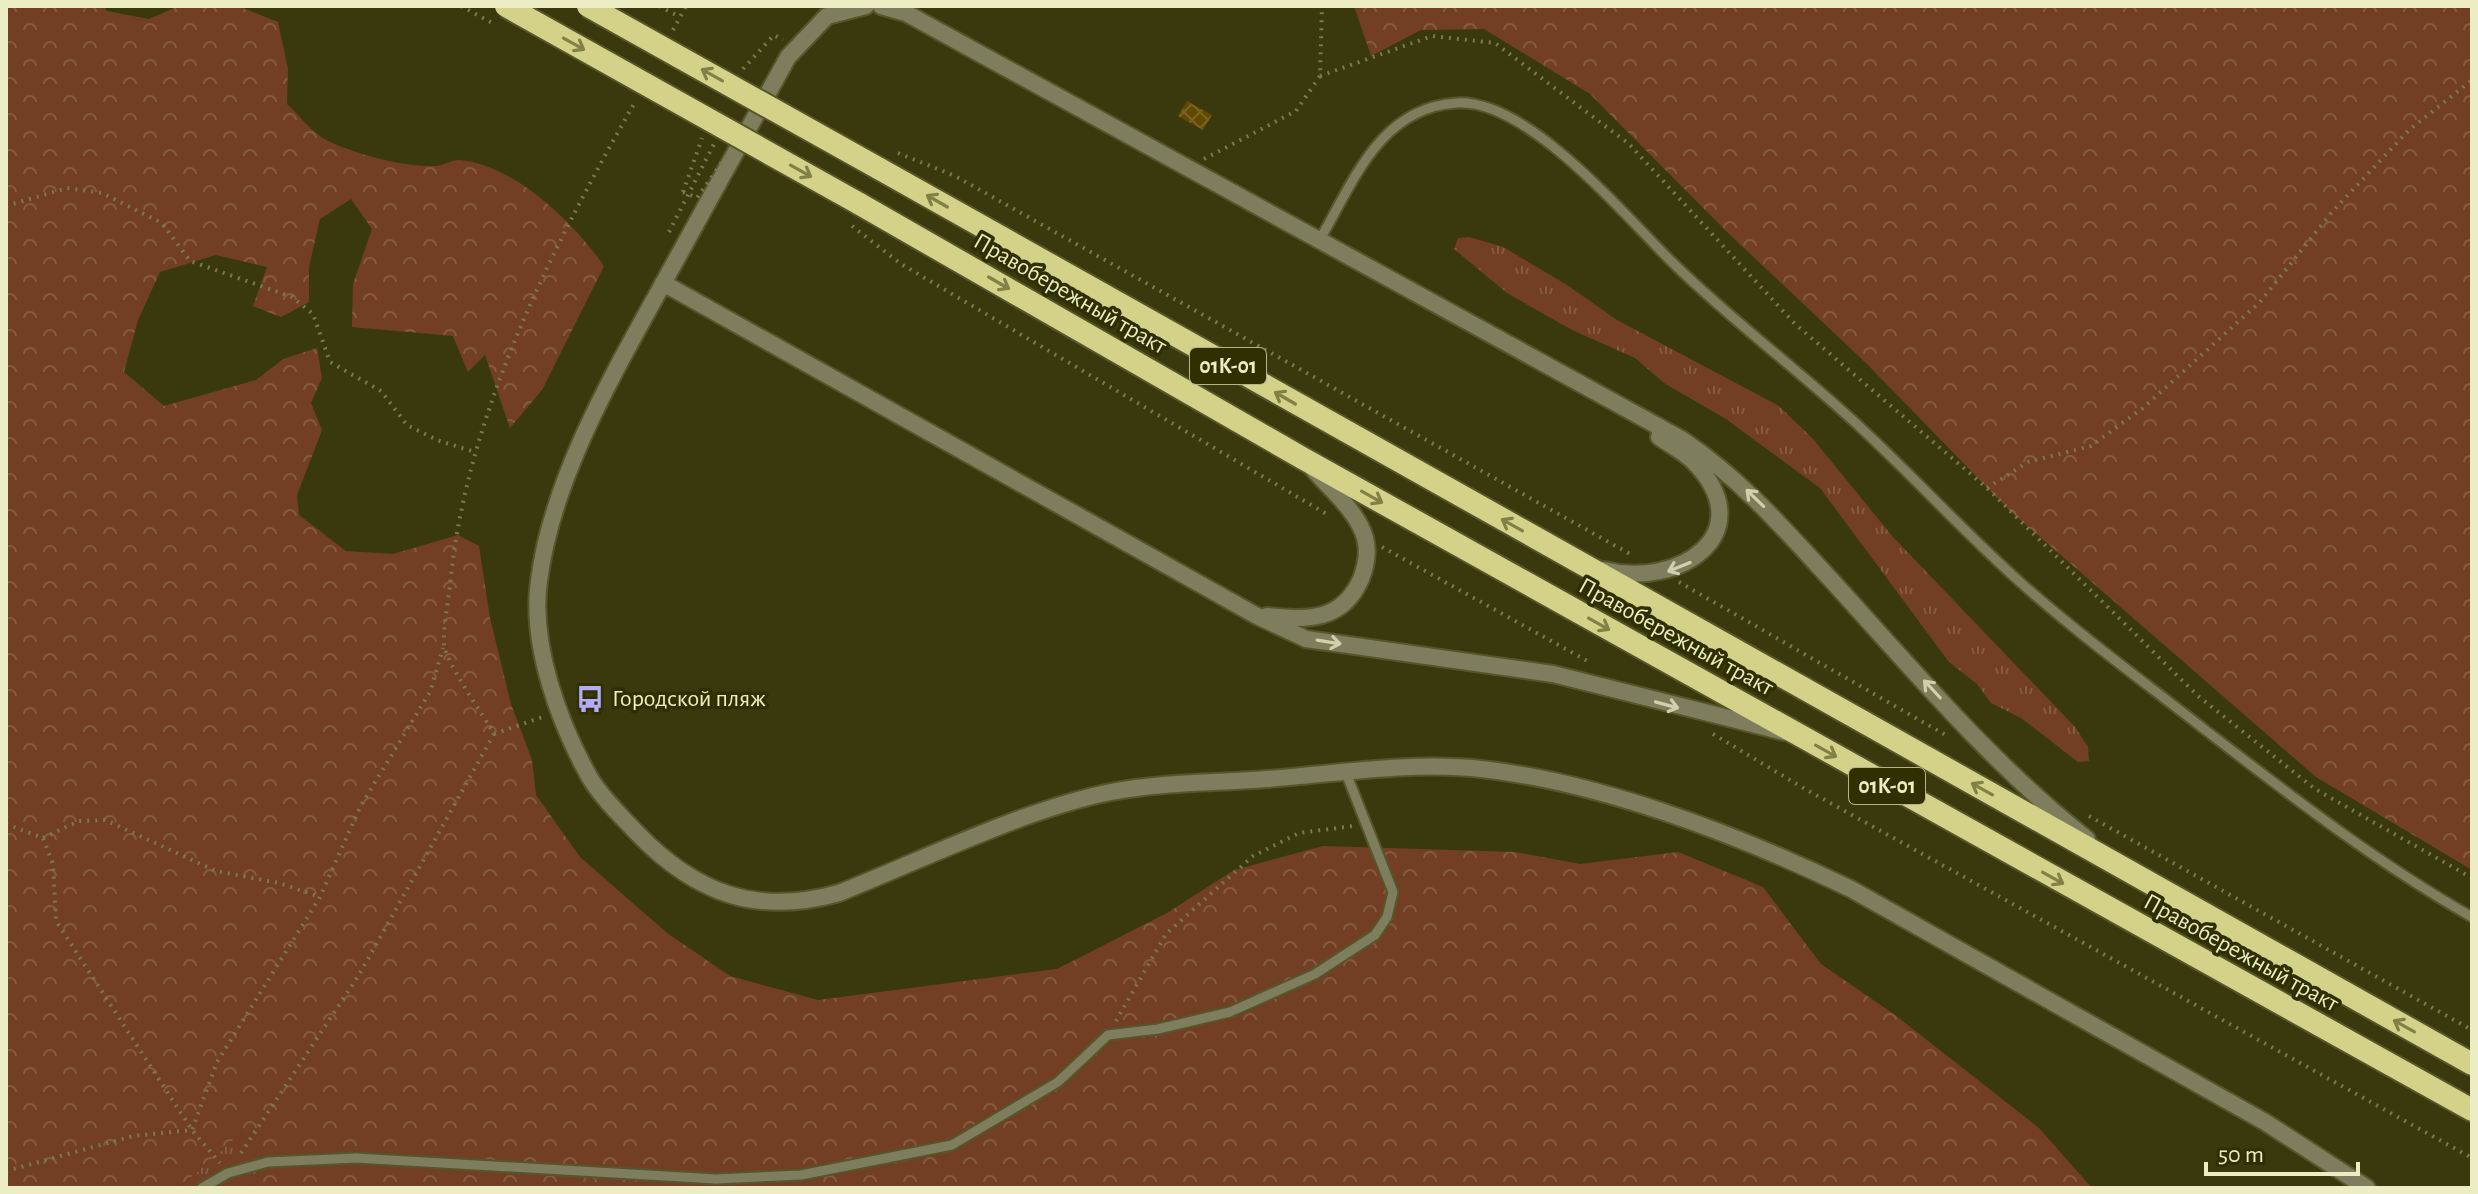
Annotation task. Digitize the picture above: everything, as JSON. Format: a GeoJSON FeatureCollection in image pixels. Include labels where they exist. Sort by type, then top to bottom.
{"type":"FeatureCollection","features":[{"type":"Feature","properties":{"kind":"highway","name":"Правобережный тракт"},"geometry":{"type":"LineString","coordinates":[[506,6],[858,203],[1304,459],[2472,1110]]}},
{"type":"Feature","properties":{"kind":"highway","name":"01К-01"},"geometry":{"type":"LineString","coordinates":[[588,6],[883,158]]}},
{"type":"Feature","properties":{"kind":"highway","name":"Правобережный тракт"},"geometry":{"type":"LineString","coordinates":[[883,158],[1580,563],[2472,1064]]}},
{"type":"Feature","properties":{"kind":"street"},"geometry":{"type":"LineString","coordinates":[[866,6],[827,16],[788,57],[611,376],[571,469],[545,547],[538,582],[537,622],[560,710],[591,779],[621,817],[677,869],[740,899],[771,904],[801,903],[839,893],[1058,807],[1110,793],[1160,786],[1346,773],[1469,768],[1514,774],[1634,804],[1786,858],[1851,889],[2265,1122],[2367,1188]]}},
{"type":"Feature","properties":{"kind":"street"},"geometry":{"type":"LineString","coordinates":[[881,6],[906,13],[1188,167],[1622,410],[1683,440],[1722,467],[1765,508],[2004,768],[2133,875]]}},
{"type":"Feature","properties":{"kind":"street"},"geometry":{"type":"LineString","coordinates":[[663,283],[1257,616],[1306,639],[1553,674],[1666,705],[1797,735]]}},
{"type":"Feature","properties":{"kind":"street"},"geometry":{"type":"LineString","coordinates":[[1580,563],[1626,575],[1663,573],[1693,561],[1711,543],[1718,519],[1714,495],[1694,463],[1622,410]]}},
{"type":"Feature","properties":{"kind":"street"},"geometry":{"type":"LineString","coordinates":[[1257,616],[1300,619],[1331,613],[1353,596],[1367,565],[1365,537],[1348,510],[1304,459]]}},
{"type":"Feature","properties":{"kind":"lane"},"geometry":{"type":"LineString","coordinates":[[1319,241],[1367,158],[1391,126],[1419,112],[1458,102],[1505,114],[1548,140],[1692,282],[1859,426],[2021,582],[2304,806],[2426,892],[2472,917]]}},
{"type":"Feature","properties":{"kind":"lane"},"geometry":{"type":"LineString","coordinates":[[202,1188],[228,1173],[268,1162],[356,1158],[716,1179],[801,1175],[952,1145],[1058,1082],[1108,1035],[1158,1029],[1230,1012],[1315,974],[1375,935],[1387,917],[1393,892],[1346,773]]}},
{"type":"Feature","properties":{"kind":"path"},"geometry":{"type":"LineString","coordinates":[[659,6],[680,17]]}},
{"type":"Feature","properties":{"kind":"path"},"geometry":{"type":"LineString","coordinates":[[1188,167],[1296,111],[1320,76],[1322,6]]}},
{"type":"Feature","properties":{"kind":"path"},"geometry":{"type":"LineString","coordinates":[[733,80],[774,35]]}},
{"type":"Feature","properties":{"kind":"path"},"geometry":{"type":"LineString","coordinates":[[1320,76],[1432,36],[1495,43],[1629,144],[1795,324],[1987,488],[2198,696],[2315,789],[2472,878]]}},
{"type":"Feature","properties":{"kind":"path"},"geometry":{"type":"LineString","coordinates":[[1987,488],[2028,462],[2091,446],[2143,408],[2260,302],[2332,212],[2409,130],[2472,80]]}},
{"type":"Feature","properties":{"kind":"path"},"geometry":{"type":"LineString","coordinates":[[192,1130],[217,1062],[320,897],[360,807],[430,692],[443,648],[453,550],[475,452],[530,305],[595,173],[639,94]]}},
{"type":"Feature","properties":{"kind":"path"},"geometry":{"type":"LineString","coordinates":[[707,126],[683,192],[697,198],[727,155]]}},
{"type":"Feature","properties":{"kind":"path"},"geometry":{"type":"LineString","coordinates":[[883,158],[955,176],[1963,745]]}},
{"type":"Feature","properties":{"kind":"path"},"geometry":{"type":"LineString","coordinates":[[6,206],[67,188],[102,193],[162,223],[190,261],[234,280],[292,297],[313,314],[330,362],[381,391],[407,425],[437,440],[475,452]]}},
{"type":"Feature","properties":{"kind":"path"},"geometry":{"type":"LineString","coordinates":[[443,648],[494,734]]}},
{"type":"Feature","properties":{"kind":"path"},"geometry":{"type":"LineString","coordinates":[[6,816],[8,823],[43,838],[53,864],[56,921],[192,1130],[228,1173],[359,975],[494,734],[552,713]]}},
{"type":"Feature","properties":{"kind":"path"},"geometry":{"type":"LineString","coordinates":[[2086,814],[2472,1030]]}},
{"type":"Feature","properties":{"kind":"path"},"geometry":{"type":"LineString","coordinates":[[43,838],[79,821],[105,820],[216,871],[279,883],[320,897]]}},
{"type":"Feature","properties":{"kind":"path"},"geometry":{"type":"LineString","coordinates":[[1108,1035],[1166,934],[1253,856],[1299,833],[1368,824]]}},
{"type":"Feature","properties":{"kind":"path"},"geometry":{"type":"LineString","coordinates":[[6,1171],[133,1136],[192,1130]]}},
{"type":"Feature","properties":{"kind":"green space"},"geometry":{"type":"Polygon","coordinates":[[[6,6],[104,6],[107,11],[149,19],[179,6],[238,6],[278,22],[288,69],[287,104],[317,134],[353,151],[395,162],[436,166],[459,160],[501,172],[560,215],[604,266],[542,390],[510,428],[485,355],[468,372],[453,336],[352,327],[353,284],[372,229],[351,199],[320,219],[309,267],[309,302],[281,317],[253,306],[267,267],[216,255],[160,272],[138,320],[124,372],[164,406],[256,380],[283,359],[317,348],[322,378],[311,403],[322,430],[297,495],[299,515],[346,551],[393,554],[458,535],[479,546],[490,618],[511,704],[532,760],[536,795],[580,857],[667,933],[730,976],[818,1000],[1057,969],[1167,913],[1234,870],[1323,846],[1516,852],[1580,864],[1678,852],[1763,887],[1821,964],[1895,1015],[2039,1128],[2092,1188],[255,1188],[262,1153],[241,1133],[179,1188],[6,1188],[6,6]]]}},
{"type":"Feature","properties":{"kind":"green space"},"geometry":{"type":"Polygon","coordinates":[[[1354,6],[2472,6],[2472,870],[2316,777],[2010,511],[1868,365],[1726,231],[1590,94],[1484,29],[1421,30],[1371,56],[1354,6]]]}},
{"type":"Feature","properties":{"kind":"green space"},"geometry":{"type":"Polygon","coordinates":[[[1469,237],[1503,247],[1567,285],[1617,320],[1779,406],[1813,439],[1893,537],[2075,727],[2088,747],[2089,761],[2078,762],[2021,718],[1991,703],[1977,684],[1949,662],[1820,488],[1726,419],[1664,383],[1635,358],[1572,330],[1507,293],[1454,249],[1458,238],[1469,237]]]}},
{"type":"Feature","properties":{"kind":"green space"},"geometry":{"type":"Polygon","coordinates":[[[241,1133],[262,1153],[255,1188],[179,1188],[241,1133]]]}},
{"type":"Feature","properties":{"kind":"building"},"geometry":{"type":"Polygon","coordinates":[[[1187,101],[1212,115],[1203,130],[1178,116],[1187,101]]]}},
{"type":"Feature","properties":{"kind":"place","name":"Городской пляж"},"geometry":{"type":"Point","coordinates":[590,699]}}]}
